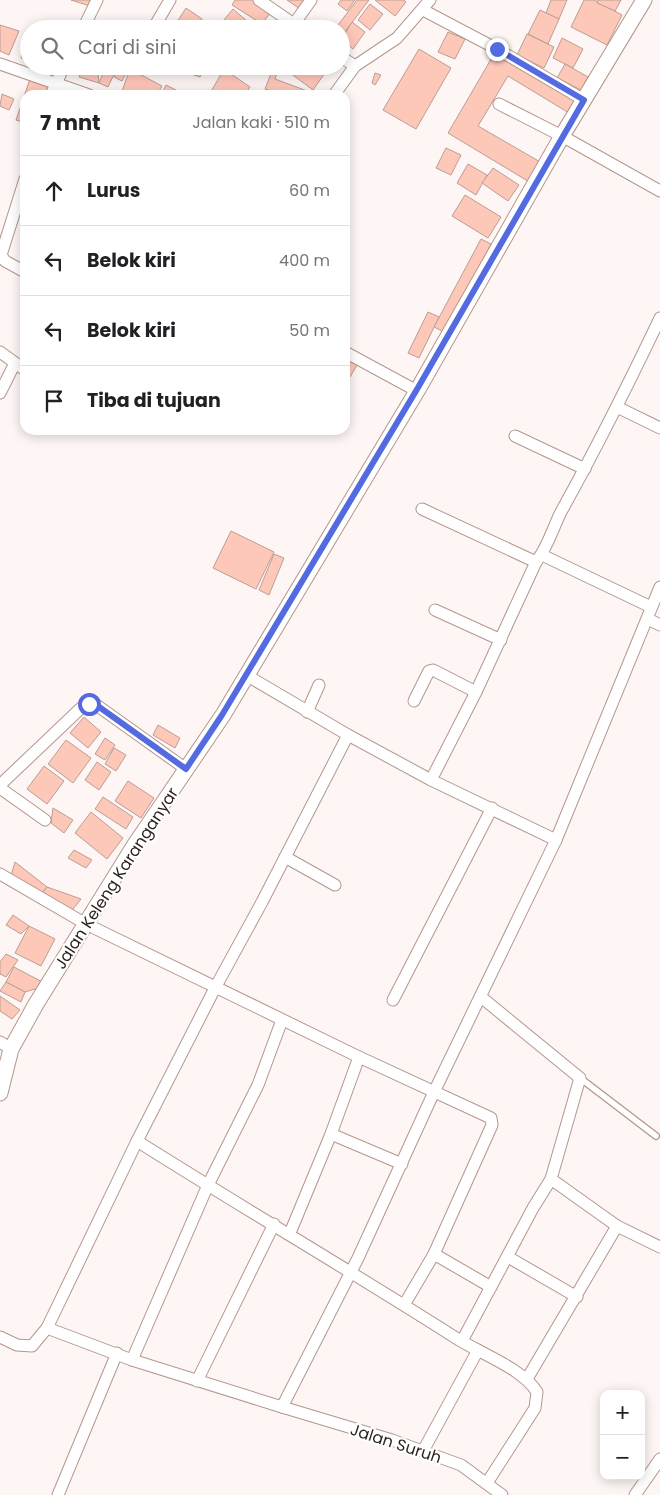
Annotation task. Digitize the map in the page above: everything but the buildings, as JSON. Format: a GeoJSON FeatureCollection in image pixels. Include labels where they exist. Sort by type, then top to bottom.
{"type":"FeatureCollection","features":[{"type":"Feature","properties":{"kind":"main road","name":"Jalan Keleng Karanganyar"},"geometry":{"type":"LineString","coordinates":[[0,1093],[5,1046],[246,675],[416,391],[562,136],[644,0]]}},
{"type":"Feature","properties":{"kind":"street"},"geometry":{"type":"LineString","coordinates":[[87,20],[97,0]]}},
{"type":"Feature","properties":{"kind":"street"},"geometry":{"type":"LineString","coordinates":[[158,20],[170,0]]}},
{"type":"Feature","properties":{"kind":"street"},"geometry":{"type":"LineString","coordinates":[[259,0],[288,20]]}},
{"type":"Feature","properties":{"kind":"street"},"geometry":{"type":"LineString","coordinates":[[300,20],[312,0]]}},
{"type":"Feature","properties":{"kind":"street"},"geometry":{"type":"LineString","coordinates":[[350,73],[355,66],[397,38],[430,0]]}},
{"type":"Feature","properties":{"kind":"street"},"geometry":{"type":"LineString","coordinates":[[422,10],[497,49],[584,100]]}},
{"type":"Feature","properties":{"kind":"street"},"geometry":{"type":"LineString","coordinates":[[350,62],[355,66]]}},
{"type":"Feature","properties":{"kind":"street"},"geometry":{"type":"LineString","coordinates":[[0,64],[20,73]]}},
{"type":"Feature","properties":{"kind":"street"},"geometry":{"type":"LineString","coordinates":[[23,75],[53,89],[60,75]]}},
{"type":"Feature","properties":{"kind":"street"},"geometry":{"type":"LineString","coordinates":[[338,90],[348,75]]}},
{"type":"Feature","properties":{"kind":"street"},"geometry":{"type":"LineString","coordinates":[[499,104],[562,136],[660,191]]}},
{"type":"Feature","properties":{"kind":"street"},"geometry":{"type":"LineString","coordinates":[[20,196],[1,255],[5,261],[20,269]]}},
{"type":"Feature","properties":{"kind":"street"},"geometry":{"type":"LineString","coordinates":[[431,780],[476,692],[557,520],[617,407],[660,318]]}},
{"type":"Feature","properties":{"kind":"street"},"geometry":{"type":"LineString","coordinates":[[0,352],[20,366]]}},
{"type":"Feature","properties":{"kind":"street"},"geometry":{"type":"LineString","coordinates":[[350,355],[416,391]]}},
{"type":"Feature","properties":{"kind":"street"},"geometry":{"type":"LineString","coordinates":[[0,393],[15,363]]}},
{"type":"Feature","properties":{"kind":"street"},"geometry":{"type":"LineString","coordinates":[[617,407],[660,428]]}},
{"type":"Feature","properties":{"kind":"street"},"geometry":{"type":"LineString","coordinates":[[515,436],[585,469]]}},
{"type":"Feature","properties":{"kind":"street"},"geometry":{"type":"LineString","coordinates":[[422,510],[651,607]]}},
{"type":"Feature","properties":{"kind":"street"},"geometry":{"type":"LineString","coordinates":[[282,1407],[402,1164],[434,1092],[556,840],[660,587]]}},
{"type":"Feature","properties":{"kind":"street"},"geometry":{"type":"LineString","coordinates":[[435,610],[501,640]]}},
{"type":"Feature","properties":{"kind":"street"},"geometry":{"type":"LineString","coordinates":[[648,619],[660,625]]}},
{"type":"Feature","properties":{"kind":"street"},"geometry":{"type":"LineString","coordinates":[[414,701],[429,672],[433,670],[476,692]]}},
{"type":"Feature","properties":{"kind":"street"},"geometry":{"type":"LineString","coordinates":[[246,675],[307,712],[431,780],[556,840]]}},
{"type":"Feature","properties":{"kind":"street"},"geometry":{"type":"LineString","coordinates":[[307,712],[319,685]]}},
{"type":"Feature","properties":{"kind":"street"},"geometry":{"type":"LineString","coordinates":[[45,820],[0,786],[81,708],[89,704],[95,704],[186,769]]}},
{"type":"Feature","properties":{"kind":"street"},"geometry":{"type":"LineString","coordinates":[[0,1337],[17,1345],[32,1346],[47,1328],[137,1141],[348,735]]}},
{"type":"Feature","properties":{"kind":"street"},"geometry":{"type":"LineString","coordinates":[[393,1000],[492,808]]}},
{"type":"Feature","properties":{"kind":"street"},"geometry":{"type":"LineString","coordinates":[[286,857],[335,885]]}},
{"type":"Feature","properties":{"kind":"street"},"geometry":{"type":"LineString","coordinates":[[0,874],[86,924],[215,988],[434,1092],[490,1116],[493,1120],[434,1254],[404,1305]]}},
{"type":"Feature","properties":{"kind":"street"},"geometry":{"type":"LineString","coordinates":[[462,1342],[543,1189],[551,1179],[580,1078],[481,997]]}},
{"type":"Feature","properties":{"kind":"street"},"geometry":{"type":"LineString","coordinates":[[132,1360],[208,1185],[258,1085],[282,1020]]}},
{"type":"Feature","properties":{"kind":"street"},"geometry":{"type":"LineString","coordinates":[[290,1233],[331,1134],[359,1057]]}},
{"type":"Feature","properties":{"kind":"street"},"geometry":{"type":"LineString","coordinates":[[331,1134],[402,1164]]}},
{"type":"Feature","properties":{"kind":"street"},"geometry":{"type":"LineString","coordinates":[[137,1141],[350,1270],[462,1342],[527,1379],[537,1392],[535,1408],[487,1483]]}},
{"type":"Feature","properties":{"kind":"street"},"geometry":{"type":"LineString","coordinates":[[551,1179],[617,1226],[660,1247]]}},
{"type":"Feature","properties":{"kind":"street"},"geometry":{"type":"LineString","coordinates":[[197,1381],[274,1224]]}},
{"type":"Feature","properties":{"kind":"street"},"geometry":{"type":"LineString","coordinates":[[527,1379],[577,1297],[617,1226]]}},
{"type":"Feature","properties":{"kind":"street"},"geometry":{"type":"LineString","coordinates":[[434,1254],[491,1287]]}},
{"type":"Feature","properties":{"kind":"street"},"geometry":{"type":"LineString","coordinates":[[508,1257],[577,1297]]}},
{"type":"Feature","properties":{"kind":"street","name":"Jalan Suruh"},"geometry":{"type":"LineString","coordinates":[[47,1328],[132,1360],[423,1451],[461,1465],[502,1495]]}},
{"type":"Feature","properties":{"kind":"street"},"geometry":{"type":"LineString","coordinates":[[423,1451],[478,1350]]}},
{"type":"Feature","properties":{"kind":"street"},"geometry":{"type":"LineString","coordinates":[[58,1495],[117,1354]]}},
{"type":"Feature","properties":{"kind":"street"},"geometry":{"type":"LineString","coordinates":[[635,1495],[660,1459]]}},
{"type":"Feature","properties":{"kind":"lane"},"geometry":{"type":"LineString","coordinates":[[580,1078],[656,1136]]}},
{"type":"Feature","properties":{"kind":"route"},"geometry":{"type":"LineString","coordinates":[[89,704],[95,704],[186,769],[222,715],[416,391],[584,100],[497,49]]}}]}
